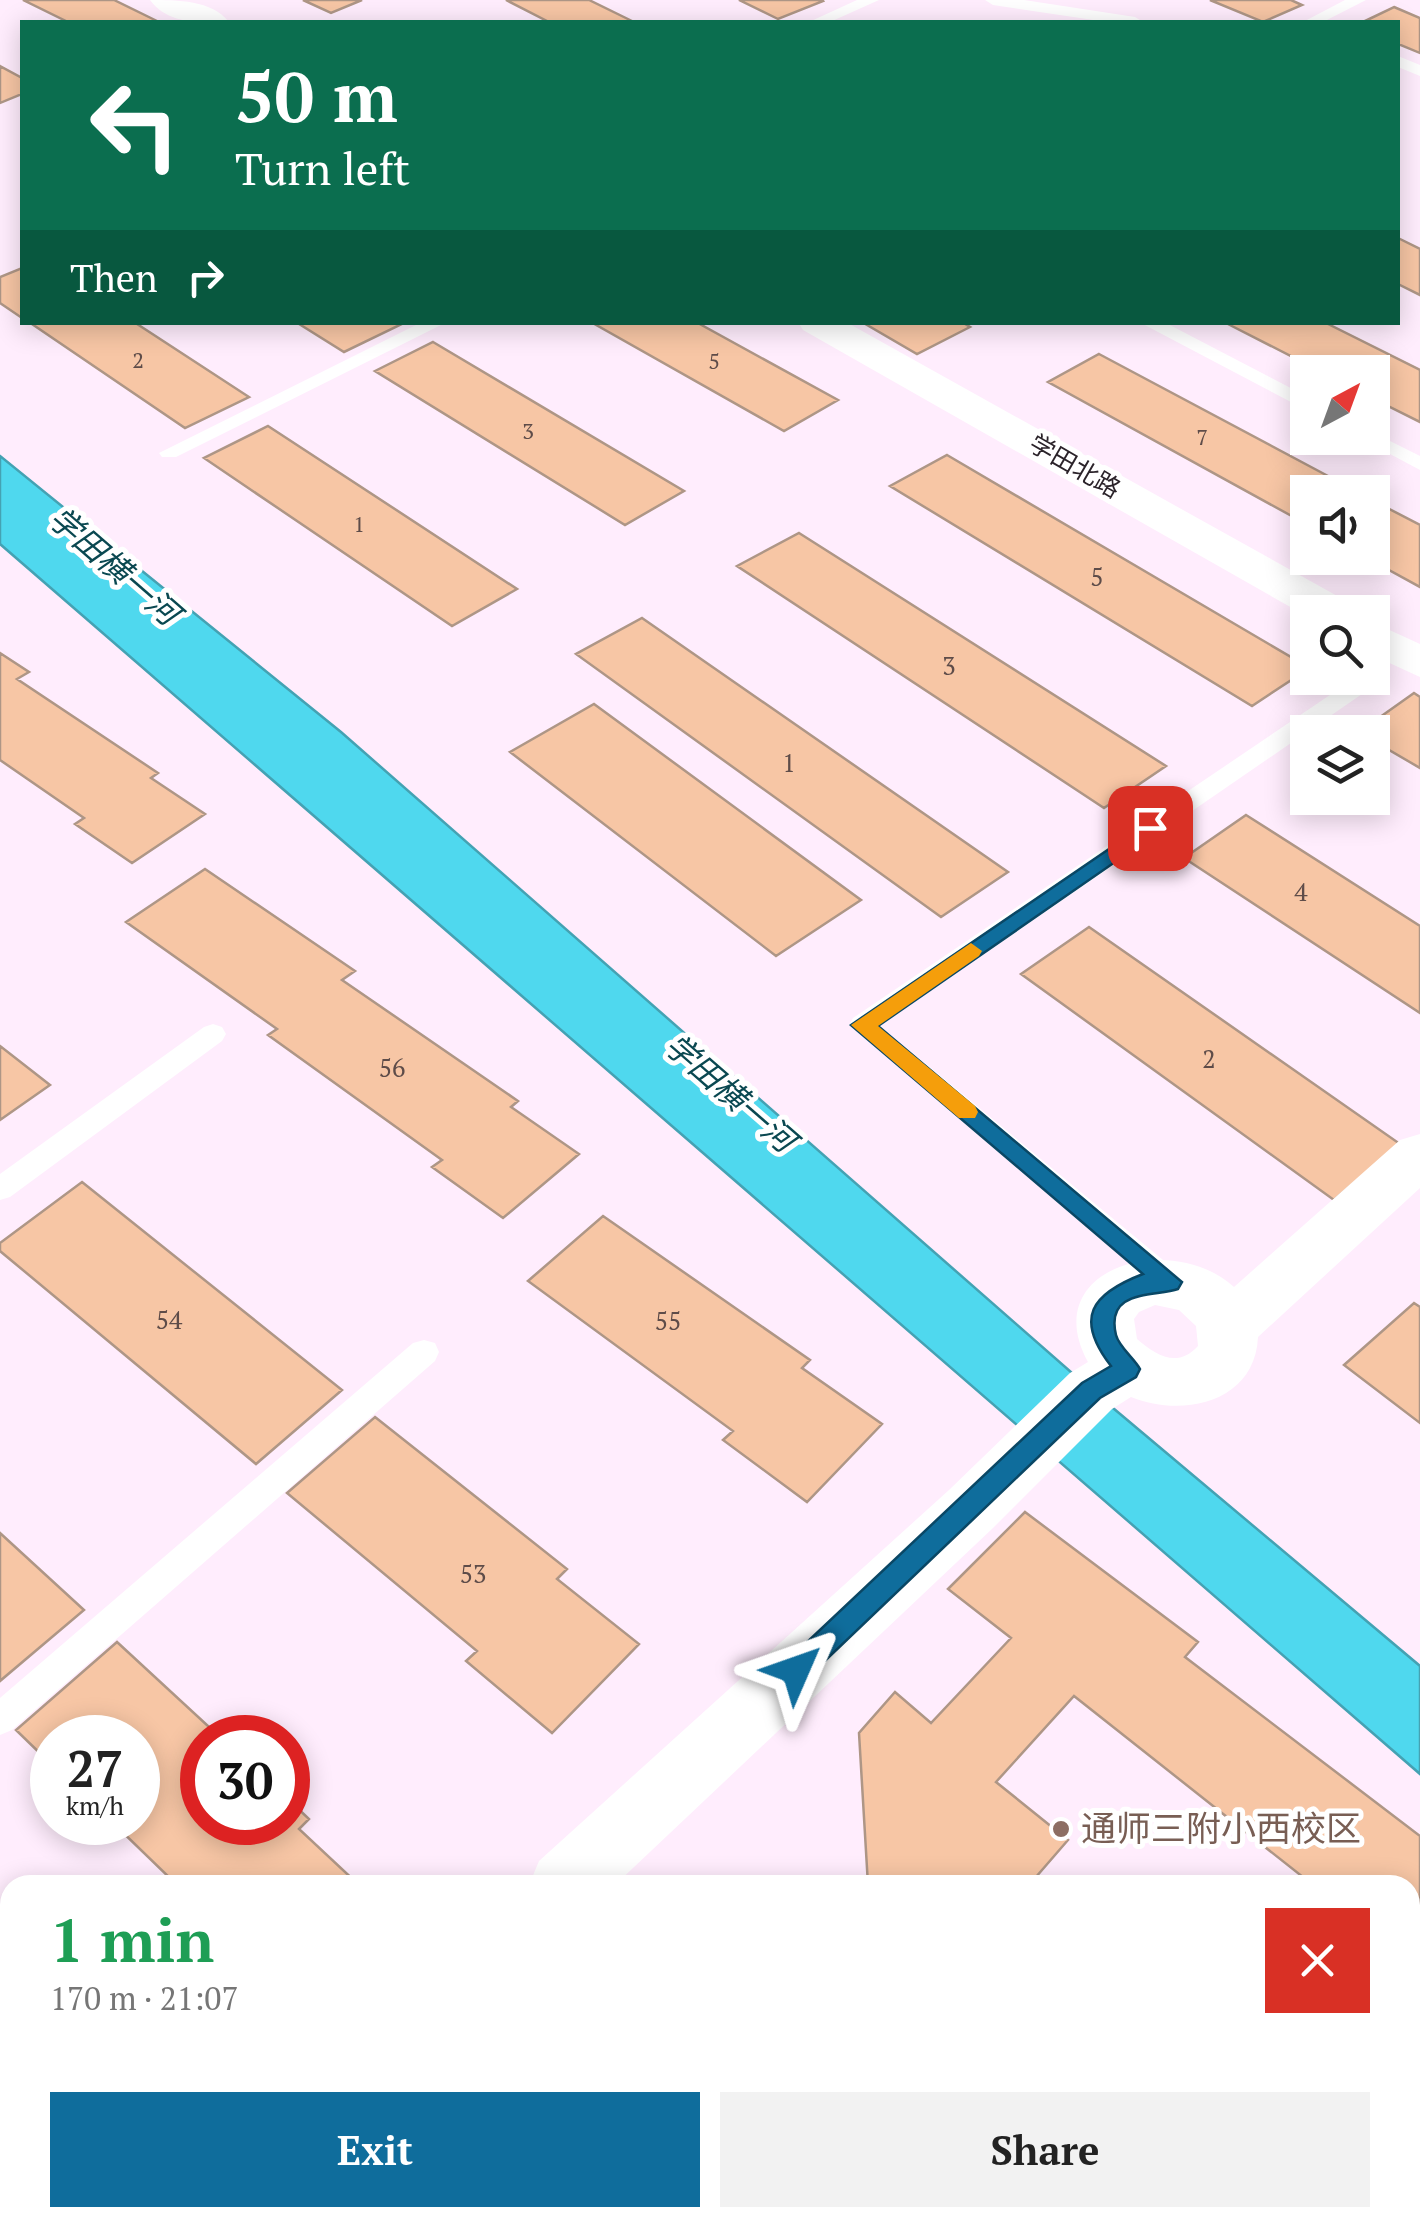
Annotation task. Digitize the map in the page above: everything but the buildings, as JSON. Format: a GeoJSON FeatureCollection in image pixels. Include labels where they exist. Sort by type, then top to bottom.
{"type":"FeatureCollection","features":[{"type":"Feature","properties":{"kind":"street"},"geometry":{"type":"LineString","coordinates":[[166,0],[208,20]]}},
{"type":"Feature","properties":{"kind":"street","name":"学田北路"},"geometry":{"type":"LineString","coordinates":[[822,325],[1302,595]]}},
{"type":"Feature","properties":{"kind":"street"},"geometry":{"type":"LineString","coordinates":[[1228,1328],[1420,1155]]}},
{"type":"Feature","properties":{"kind":"street"},"geometry":{"type":"LineString","coordinates":[[575,1875],[1109,1380],[1191,1382],[1223,1362],[1229,1346],[1228,1328],[1207,1298],[1170,1282],[1132,1286],[1116,1295],[1106,1308],[1104,1338],[1109,1380]]}},
{"type":"Feature","properties":{"kind":"lane"},"geometry":{"type":"LineString","coordinates":[[822,20],[871,0]]}},
{"type":"Feature","properties":{"kind":"lane"},"geometry":{"type":"LineString","coordinates":[[992,0],[1122,20]]}},
{"type":"Feature","properties":{"kind":"lane"},"geometry":{"type":"LineString","coordinates":[[1315,20],[1358,0]]}},
{"type":"Feature","properties":{"kind":"lane"},"geometry":{"type":"LineString","coordinates":[[169,454],[432,325]]}},
{"type":"Feature","properties":{"kind":"lane"},"geometry":{"type":"LineString","coordinates":[[1154,325],[1290,396]]}},
{"type":"Feature","properties":{"kind":"lane"},"geometry":{"type":"LineString","coordinates":[[1390,448],[1420,464]]}},
{"type":"Feature","properties":{"kind":"lane"},"geometry":{"type":"LineString","coordinates":[[1170,1282],[862,1025],[1393,658]]}},
{"type":"Feature","properties":{"kind":"lane"},"geometry":{"type":"LineString","coordinates":[[0,1189],[213,1034]]}},
{"type":"Feature","properties":{"kind":"lane"},"geometry":{"type":"LineString","coordinates":[[0,1719],[424,1352]]}},
{"type":"Feature","properties":{"kind":"water","name":"学田横一河"},"geometry":{"type":"Polygon","coordinates":[[[0,456],[341,732],[1088,1387],[1420,1666],[1420,1774],[0,544],[0,456]]]}},
{"type":"Feature","properties":{"kind":"slow traffic"},"geometry":{"type":"LineString","coordinates":[[967,1112],[862,1025],[971,951]]}},
{"type":"Feature","properties":{"kind":"place","name":"通师三附小西校区"},"geometry":{"type":"Point","coordinates":[1061,1829]}},
{"type":"Feature","properties":{"kind":"route"},"geometry":{"type":"LineString","coordinates":[[796,1670],[971,1509],[1091,1391],[1127,1369],[1112,1354],[1104,1338],[1102,1322],[1116,1295],[1150,1281],[1170,1282],[862,1025],[1150,828]]}}]}
